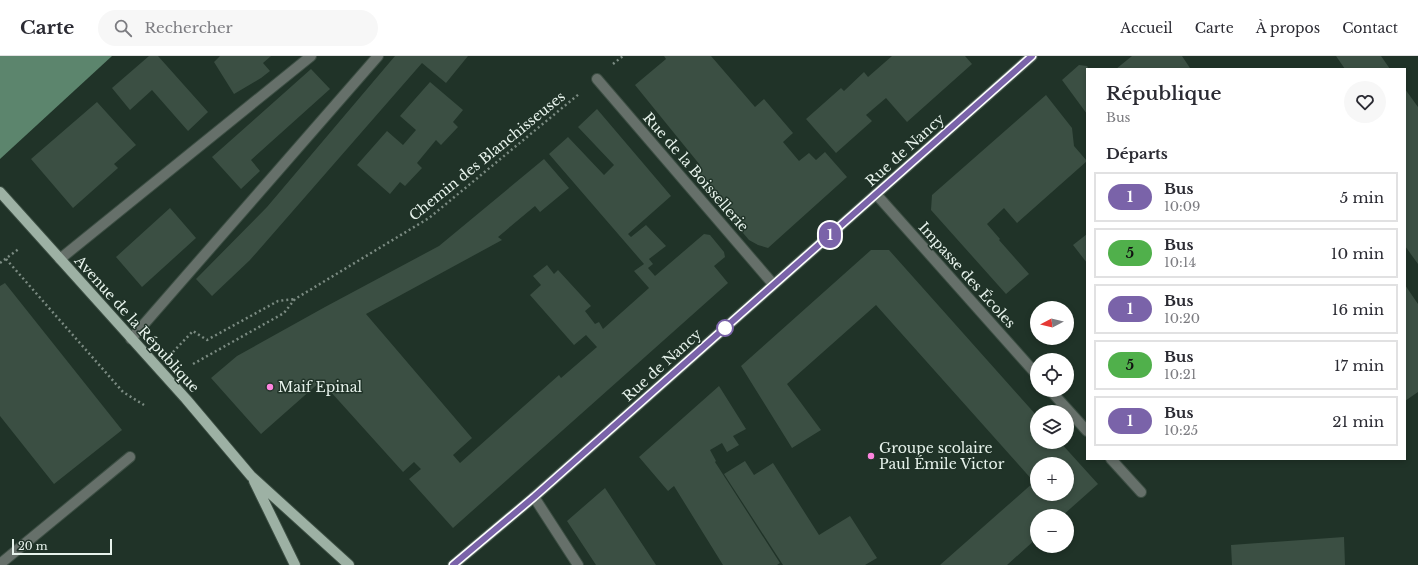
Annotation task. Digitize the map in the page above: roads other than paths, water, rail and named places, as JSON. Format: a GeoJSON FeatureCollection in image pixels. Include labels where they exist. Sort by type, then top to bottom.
{"type":"FeatureCollection","features":[{"type":"Feature","properties":{"kind":"main road","name":"Rue de Nancy"},"geometry":{"type":"LineString","coordinates":[[453,565],[534,497],[1032,56]]}},
{"type":"Feature","properties":{"kind":"main road","name":"Avenue de la République"},"geometry":{"type":"LineString","coordinates":[[0,192],[157,367],[251,476],[349,565]]}},
{"type":"Feature","properties":{"kind":"main road","name":"Avenue de la République"},"geometry":{"type":"LineString","coordinates":[[251,476],[295,565]]}},
{"type":"Feature","properties":{"kind":"street"},"geometry":{"type":"LineString","coordinates":[[60,259],[312,56]]}},
{"type":"Feature","properties":{"kind":"street"},"geometry":{"type":"LineString","coordinates":[[131,338],[378,56]]}},
{"type":"Feature","properties":{"kind":"street","name":"Rue de la Boissellerie"},"geometry":{"type":"LineString","coordinates":[[598,79],[773,284]]}},
{"type":"Feature","properties":{"kind":"street","name":"Impasse des Écoles"},"geometry":{"type":"LineString","coordinates":[[876,194],[1030,367]]}},
{"type":"Feature","properties":{"kind":"street"},"geometry":{"type":"LineString","coordinates":[[1056,397],[1086,430]]}},
{"type":"Feature","properties":{"kind":"street"},"geometry":{"type":"LineString","coordinates":[[0,564],[130,457]]}},
{"type":"Feature","properties":{"kind":"street"},"geometry":{"type":"LineString","coordinates":[[1113,460],[1141,492]]}},
{"type":"Feature","properties":{"kind":"street"},"geometry":{"type":"LineString","coordinates":[[534,497],[578,565]]}},
{"type":"Feature","properties":{"kind":"place","name":"Maif Epinal"},"geometry":{"type":"Point","coordinates":[270,387]}},
{"type":"Feature","properties":{"kind":"place","name":"Groupe scolaire Paul Émile Victor"},"geometry":{"type":"Point","coordinates":[871,456]}}]}
